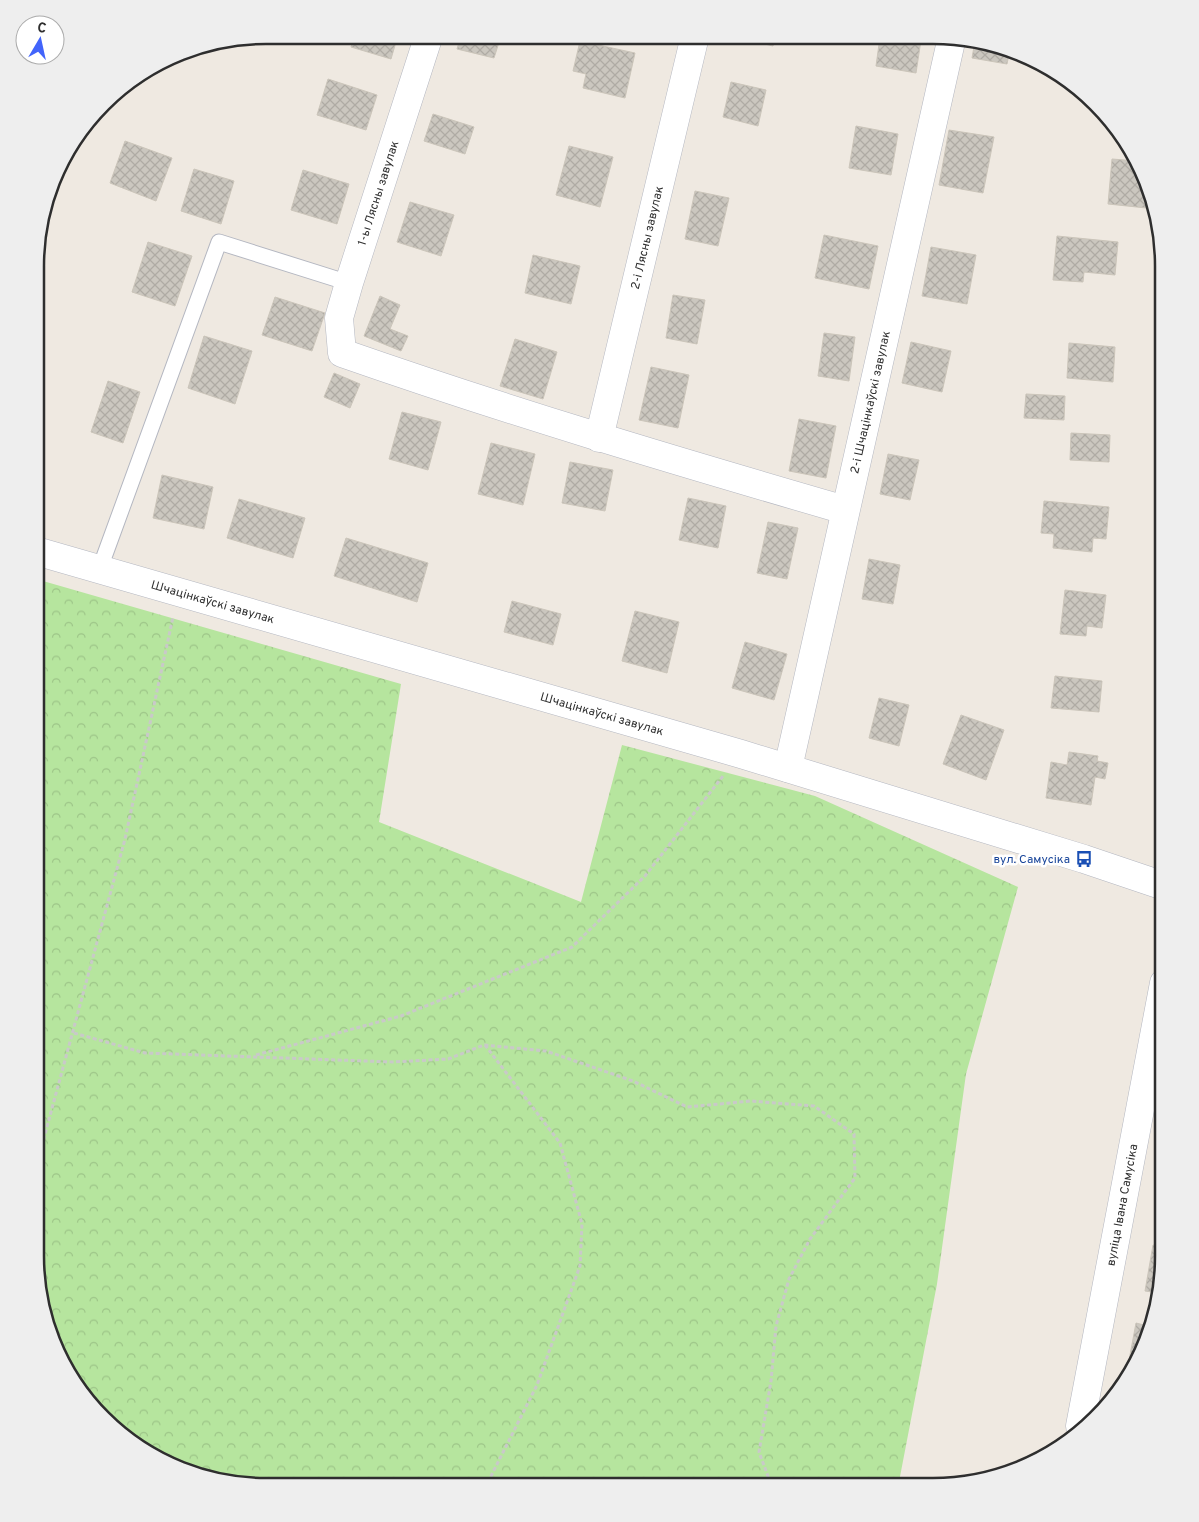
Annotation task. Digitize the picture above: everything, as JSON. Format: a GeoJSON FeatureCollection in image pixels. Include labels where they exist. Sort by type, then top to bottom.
{"type":"FeatureCollection","features":[{"type":"Feature","properties":{"kind":"street","name":"1-ы Лясны завулак"},"geometry":{"type":"LineString","coordinates":[[426,44],[339,318],[342,353],[464,396],[599,438]]}},
{"type":"Feature","properties":{"kind":"street","name":"2-і Лясны завулак"},"geometry":{"type":"LineString","coordinates":[[599,438],[694,44]]}},
{"type":"Feature","properties":{"kind":"street","name":"2-і Шчацінкаўскі завулак"},"geometry":{"type":"LineString","coordinates":[[788,768],[950,44]]}},
{"type":"Feature","properties":{"kind":"street"},"geometry":{"type":"LineString","coordinates":[[599,438],[845,510]]}},
{"type":"Feature","properties":{"kind":"street","name":"Шчацінкаўскі завулак"},"geometry":{"type":"LineString","coordinates":[[44,553],[741,754],[1076,856],[1155,883]]}},
{"type":"Feature","properties":{"kind":"street","name":"вуліца Івана Самусіка"},"geometry":{"type":"LineString","coordinates":[[1081,1422],[1155,1030]]}},
{"type":"Feature","properties":{"kind":"lane"},"geometry":{"type":"LineString","coordinates":[[100,568],[219,242],[349,283]]}},
{"type":"Feature","properties":{"kind":"path"},"geometry":{"type":"LineString","coordinates":[[44,1143],[125,838],[179,592]]}},
{"type":"Feature","properties":{"kind":"path"},"geometry":{"type":"LineString","coordinates":[[250,1057],[401,1016],[572,946],[645,876],[741,754]]}},
{"type":"Feature","properties":{"kind":"path"},"geometry":{"type":"LineString","coordinates":[[74,1033],[145,1053],[394,1062],[448,1059],[484,1045],[546,1051],[633,1081],[687,1107],[750,1101],[814,1106],[854,1134],[855,1178],[810,1239],[789,1279],[776,1326],[771,1381],[759,1452],[769,1478]]}},
{"type":"Feature","properties":{"kind":"path"},"geometry":{"type":"LineString","coordinates":[[484,1045],[560,1143],[582,1224],[580,1266],[541,1376],[490,1478]]}},
{"type":"Feature","properties":{"kind":"green space"},"geometry":{"type":"Polygon","coordinates":[[[44,581],[401,684],[379,822],[581,902],[622,745],[815,796],[1018,887],[966,1074],[937,1284],[900,1478],[252,1478],[209,1471],[181,1461],[143,1441],[119,1423],[99,1403],[81,1379],[67,1354],[51,1313],[44,1270],[44,581]]]}},
{"type":"Feature","properties":{"kind":"building"},"geometry":{"type":"Polygon","coordinates":[[[352,44],[395,44],[391,59],[351,47],[352,44]]]}},
{"type":"Feature","properties":{"kind":"building"},"geometry":{"type":"Polygon","coordinates":[[[459,44],[498,44],[494,58],[457,49],[459,44]]]}},
{"type":"Feature","properties":{"kind":"building"},"geometry":{"type":"Polygon","coordinates":[[[579,44],[594,44],[635,53],[625,98],[583,88],[586,74],[573,71],[579,44]]]}},
{"type":"Feature","properties":{"kind":"building"},"geometry":{"type":"Polygon","coordinates":[[[879,44],[920,44],[916,73],[876,66],[879,44]]]}},
{"type":"Feature","properties":{"kind":"building"},"geometry":{"type":"Polygon","coordinates":[[[974,48],[1008,58],[1007,64],[972,58],[974,48]]]}},
{"type":"Feature","properties":{"kind":"building"},"geometry":{"type":"Polygon","coordinates":[[[328,79],[377,95],[366,130],[317,115],[328,79]]]}},
{"type":"Feature","properties":{"kind":"building"},"geometry":{"type":"Polygon","coordinates":[[[731,82],[766,90],[758,126],[723,117],[731,82]]]}},
{"type":"Feature","properties":{"kind":"building"},"geometry":{"type":"Polygon","coordinates":[[[433,114],[474,127],[465,154],[424,141],[433,114]]]}},
{"type":"Feature","properties":{"kind":"building"},"geometry":{"type":"Polygon","coordinates":[[[856,126],[898,134],[891,175],[849,168],[856,126]]]}},
{"type":"Feature","properties":{"kind":"building"},"geometry":{"type":"Polygon","coordinates":[[[949,130],[994,137],[983,193],[939,185],[949,130]]]}},
{"type":"Feature","properties":{"kind":"building"},"geometry":{"type":"Polygon","coordinates":[[[125,141],[172,158],[156,201],[110,183],[125,141]]]}},
{"type":"Feature","properties":{"kind":"building"},"geometry":{"type":"Polygon","coordinates":[[[569,146],[613,157],[600,207],[556,195],[569,146]]]}},
{"type":"Feature","properties":{"kind":"building"},"geometry":{"type":"Polygon","coordinates":[[[1112,159],[1128,160],[1148,208],[1108,204],[1112,159]]]}},
{"type":"Feature","properties":{"kind":"building"},"geometry":{"type":"Polygon","coordinates":[[[194,169],[234,181],[221,224],[181,211],[194,169]]]}},
{"type":"Feature","properties":{"kind":"building"},"geometry":{"type":"Polygon","coordinates":[[[303,170],[349,184],[337,224],[291,210],[303,170]]]}},
{"type":"Feature","properties":{"kind":"building"},"geometry":{"type":"Polygon","coordinates":[[[695,191],[729,198],[718,246],[685,239],[695,191]]]}},
{"type":"Feature","properties":{"kind":"building"},"geometry":{"type":"Polygon","coordinates":[[[410,202],[454,215],[441,256],[397,242],[410,202]]]}},
{"type":"Feature","properties":{"kind":"building"},"geometry":{"type":"Polygon","coordinates":[[[824,235],[878,246],[869,289],[815,278],[824,235]]]}},
{"type":"Feature","properties":{"kind":"building"},"geometry":{"type":"Polygon","coordinates":[[[1057,236],[1118,242],[1115,275],[1084,272],[1083,282],[1053,280],[1057,236]]]}},
{"type":"Feature","properties":{"kind":"building"},"geometry":{"type":"Polygon","coordinates":[[[148,242],[192,256],[175,306],[132,292],[148,242]]]}},
{"type":"Feature","properties":{"kind":"building"},"geometry":{"type":"Polygon","coordinates":[[[931,247],[976,255],[967,304],[922,296],[931,247]]]}},
{"type":"Feature","properties":{"kind":"building"},"geometry":{"type":"Polygon","coordinates":[[[533,255],[580,266],[571,304],[525,293],[533,255]]]}},
{"type":"Feature","properties":{"kind":"building"},"geometry":{"type":"Polygon","coordinates":[[[673,295],[705,300],[697,344],[666,338],[673,295]]]}},
{"type":"Feature","properties":{"kind":"building"},"geometry":{"type":"Polygon","coordinates":[[[380,296],[400,305],[390,329],[408,336],[401,351],[364,336],[380,296]]]}},
{"type":"Feature","properties":{"kind":"building"},"geometry":{"type":"Polygon","coordinates":[[[275,297],[325,313],[312,351],[262,335],[275,297]]]}},
{"type":"Feature","properties":{"kind":"building"},"geometry":{"type":"Polygon","coordinates":[[[824,333],[855,337],[849,381],[818,376],[824,333]]]}},
{"type":"Feature","properties":{"kind":"building"},"geometry":{"type":"Polygon","coordinates":[[[204,336],[252,351],[235,404],[188,388],[204,336]]]}},
{"type":"Feature","properties":{"kind":"building"},"geometry":{"type":"Polygon","coordinates":[[[515,339],[557,352],[543,399],[500,386],[515,339]]]}},
{"type":"Feature","properties":{"kind":"building"},"geometry":{"type":"Polygon","coordinates":[[[911,342],[951,351],[942,392],[902,383],[911,342]]]}},
{"type":"Feature","properties":{"kind":"building"},"geometry":{"type":"Polygon","coordinates":[[[1069,343],[1115,347],[1113,382],[1067,378],[1069,343]]]}},
{"type":"Feature","properties":{"kind":"building"},"geometry":{"type":"Polygon","coordinates":[[[651,367],[689,375],[678,428],[639,420],[651,367]]]}},
{"type":"Feature","properties":{"kind":"building"},"geometry":{"type":"Polygon","coordinates":[[[334,373],[360,384],[350,408],[324,397],[334,373]]]}},
{"type":"Feature","properties":{"kind":"building"},"geometry":{"type":"Polygon","coordinates":[[[108,381],[140,392],[123,443],[91,432],[108,381]]]}},
{"type":"Feature","properties":{"kind":"building"},"geometry":{"type":"Polygon","coordinates":[[[1026,394],[1065,396],[1064,420],[1024,418],[1026,394]]]}},
{"type":"Feature","properties":{"kind":"building"},"geometry":{"type":"Polygon","coordinates":[[[402,412],[441,422],[428,470],[389,459],[402,412]]]}},
{"type":"Feature","properties":{"kind":"building"},"geometry":{"type":"Polygon","coordinates":[[[799,419],[836,426],[826,478],[789,471],[799,419]]]}},
{"type":"Feature","properties":{"kind":"building"},"geometry":{"type":"Polygon","coordinates":[[[1071,433],[1110,435],[1109,462],[1070,460],[1071,433]]]}},
{"type":"Feature","properties":{"kind":"building"},"geometry":{"type":"Polygon","coordinates":[[[491,443],[535,454],[523,505],[478,494],[491,443]]]}},
{"type":"Feature","properties":{"kind":"building"},"geometry":{"type":"Polygon","coordinates":[[[888,454],[919,460],[910,500],[880,494],[888,454]]]}},
{"type":"Feature","properties":{"kind":"building"},"geometry":{"type":"Polygon","coordinates":[[[570,462],[613,470],[605,511],[562,503],[570,462]]]}},
{"type":"Feature","properties":{"kind":"building"},"geometry":{"type":"Polygon","coordinates":[[[162,475],[213,487],[204,529],[153,518],[162,475]]]}},
{"type":"Feature","properties":{"kind":"building"},"geometry":{"type":"Polygon","coordinates":[[[688,498],[726,506],[718,548],[679,540],[688,498]]]}},
{"type":"Feature","properties":{"kind":"building"},"geometry":{"type":"Polygon","coordinates":[[[239,499],[305,518],[293,558],[227,538],[239,499]]]}},
{"type":"Feature","properties":{"kind":"building"},"geometry":{"type":"Polygon","coordinates":[[[1044,501],[1109,507],[1106,539],[1093,538],[1092,552],[1053,548],[1054,534],[1041,533],[1044,501]]]}},
{"type":"Feature","properties":{"kind":"building"},"geometry":{"type":"Polygon","coordinates":[[[768,522],[798,528],[787,579],[757,573],[768,522]]]}},
{"type":"Feature","properties":{"kind":"building"},"geometry":{"type":"Polygon","coordinates":[[[346,538],[428,563],[417,602],[334,576],[346,538]]]}},
{"type":"Feature","properties":{"kind":"building"},"geometry":{"type":"Polygon","coordinates":[[[869,559],[900,565],[893,604],[862,599],[869,559]]]}},
{"type":"Feature","properties":{"kind":"building"},"geometry":{"type":"Polygon","coordinates":[[[1065,590],[1106,595],[1102,628],[1087,626],[1086,636],[1060,634],[1065,590]]]}},
{"type":"Feature","properties":{"kind":"building"},"geometry":{"type":"Polygon","coordinates":[[[512,601],[561,614],[553,645],[504,632],[512,601]]]}},
{"type":"Feature","properties":{"kind":"building"},"geometry":{"type":"Polygon","coordinates":[[[635,611],[679,622],[667,673],[622,661],[635,611]]]}},
{"type":"Feature","properties":{"kind":"building"},"geometry":{"type":"Polygon","coordinates":[[[745,642],[787,654],[774,700],[732,688],[745,642]]]}},
{"type":"Feature","properties":{"kind":"building"},"geometry":{"type":"Polygon","coordinates":[[[1055,676],[1102,681],[1099,712],[1051,708],[1055,676]]]}},
{"type":"Feature","properties":{"kind":"building"},"geometry":{"type":"Polygon","coordinates":[[[879,698],[909,705],[899,746],[869,738],[879,698]]]}},
{"type":"Feature","properties":{"kind":"building"},"geometry":{"type":"Polygon","coordinates":[[[961,715],[1004,730],[986,780],[943,764],[961,715]]]}},
{"type":"Feature","properties":{"kind":"building"},"geometry":{"type":"Polygon","coordinates":[[[1069,752],[1098,756],[1097,761],[1108,763],[1105,779],[1095,777],[1091,805],[1046,798],[1051,762],[1067,765],[1069,752]]]}},
{"type":"Feature","properties":{"kind":"building"},"geometry":{"type":"Polygon","coordinates":[[[1153,1245],[1155,1245],[1155,1270],[1152,1292],[1145,1291],[1153,1245]]]}},
{"type":"Feature","properties":{"kind":"building"},"geometry":{"type":"Polygon","coordinates":[[[1136,1323],[1144,1325],[1138,1341],[1129,1359],[1136,1323]]]}},
{"type":"Feature","properties":{"kind":"place","name":"вул. Самусіка"},"geometry":{"type":"Point","coordinates":[1084,859]}}]}
